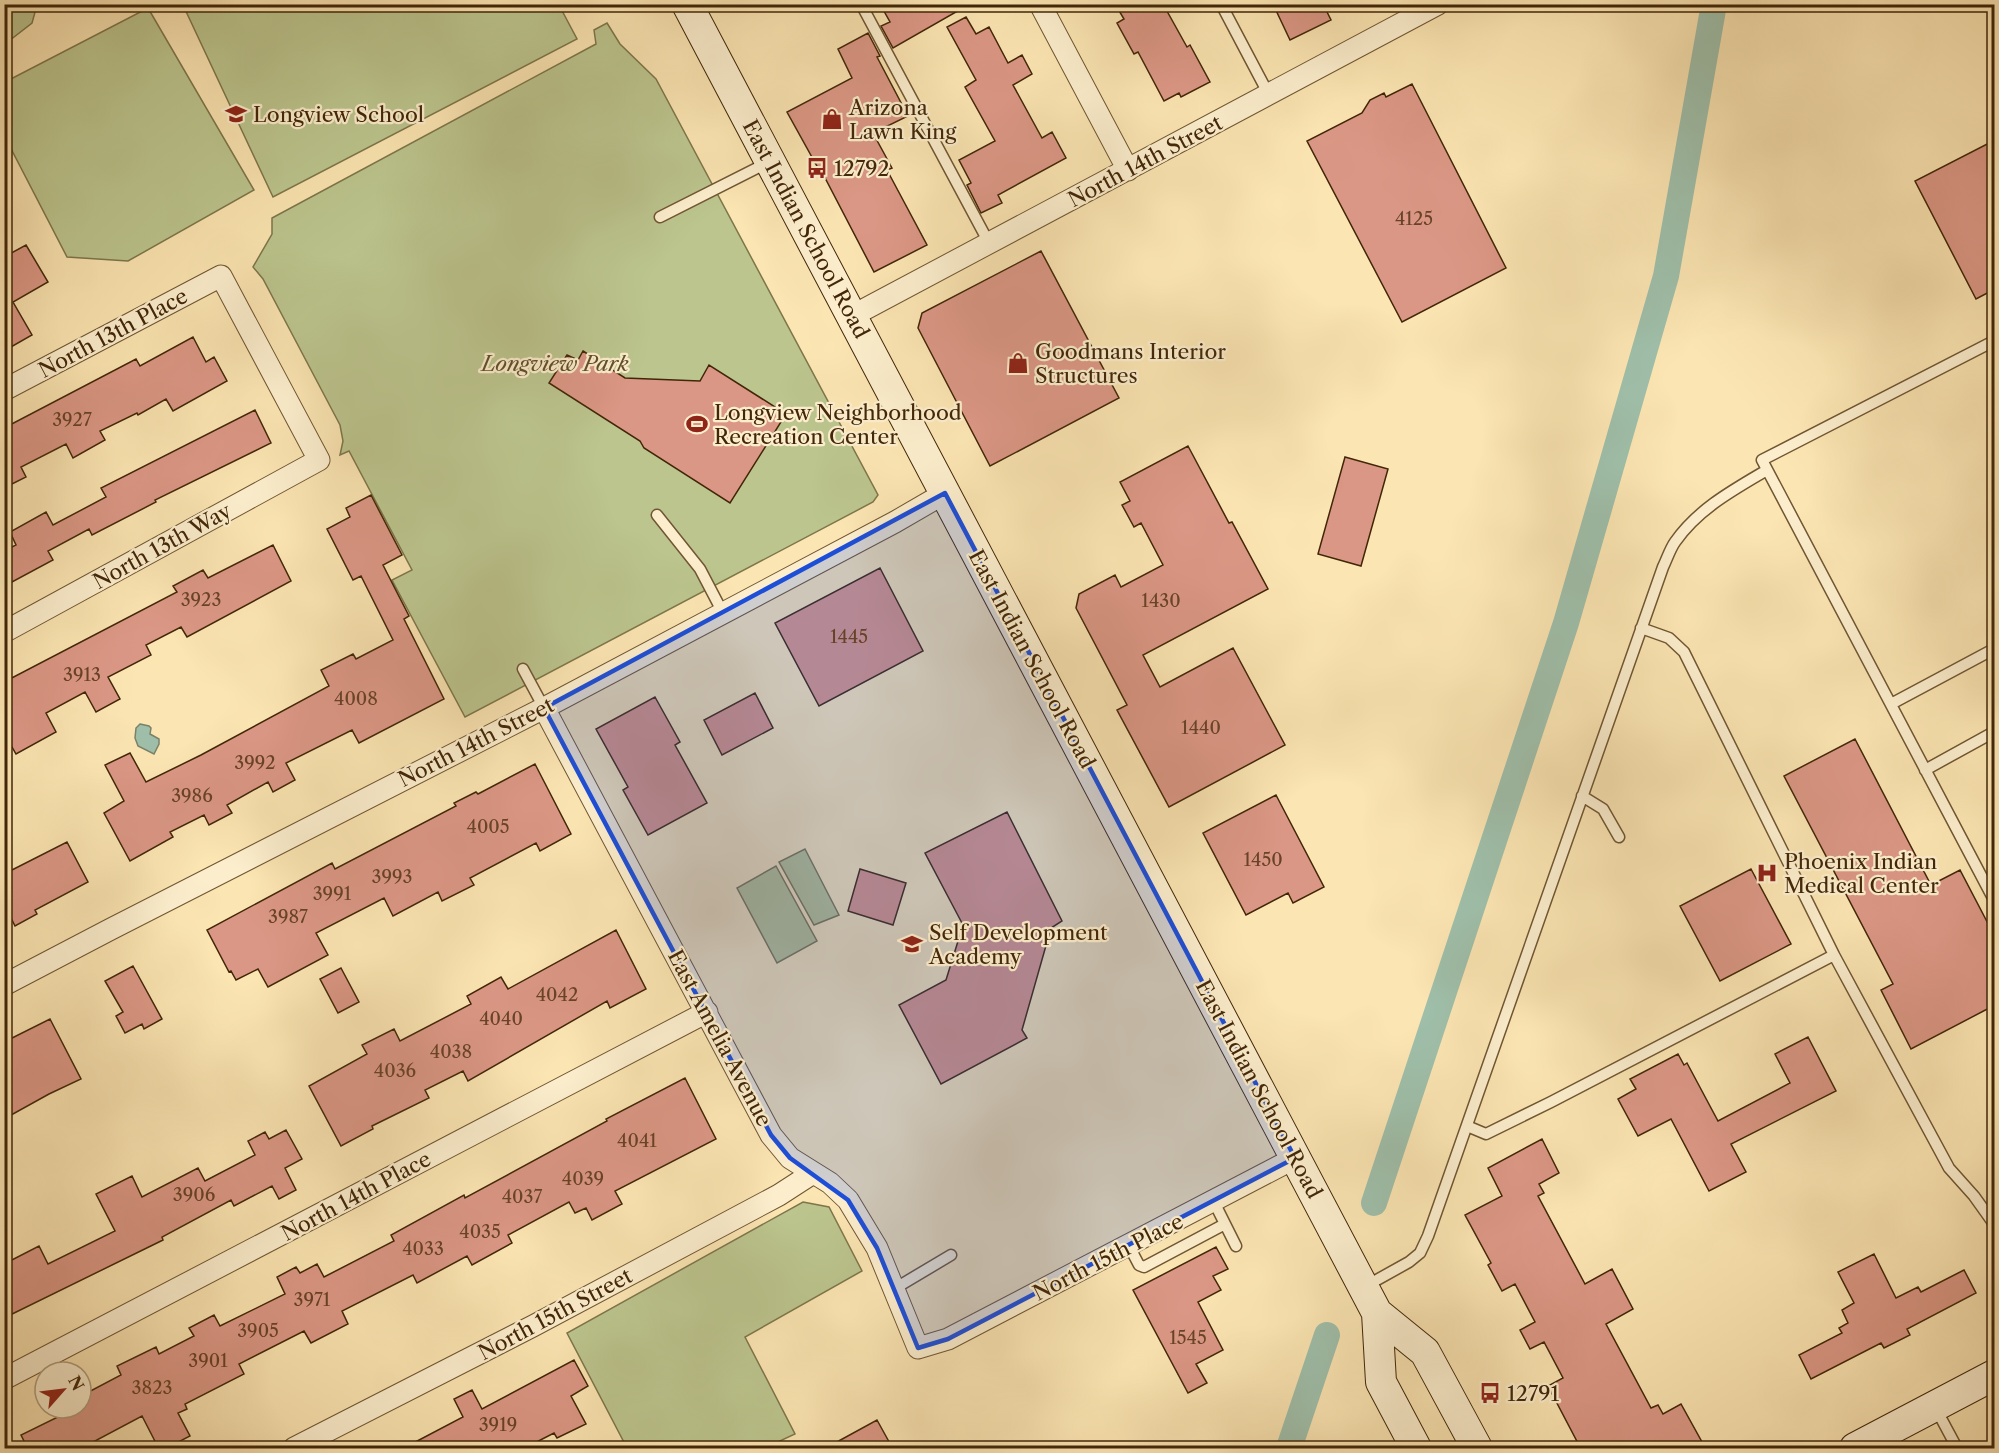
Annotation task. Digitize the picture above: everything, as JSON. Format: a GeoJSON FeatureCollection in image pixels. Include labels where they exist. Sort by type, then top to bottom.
{"type":"FeatureCollection","features":[{"type":"Feature","properties":{"kind":"main road","name":"East Indian School Road"},"geometry":{"type":"LineString","coordinates":[[687,4],[1377,1313],[1425,1352],[1477,1449]]}},
{"type":"Feature","properties":{"kind":"main road","name":"East Indian School Road"},"geometry":{"type":"LineString","coordinates":[[1377,1313],[1381,1382],[1416,1449]]}},
{"type":"Feature","properties":{"kind":"main road"},"geometry":{"type":"LineString","coordinates":[[1855,1449],[1995,1375]]}},
{"type":"Feature","properties":{"kind":"street"},"geometry":{"type":"LineString","coordinates":[[1040,4],[1128,170]]}},
{"type":"Feature","properties":{"kind":"street","name":"North 14th Street"},"geometry":{"type":"LineString","coordinates":[[852,316],[1269,95],[1401,13],[1438,4]]}},
{"type":"Feature","properties":{"kind":"street","name":"North 13th Place"},"geometry":{"type":"LineString","coordinates":[[4,390],[221,276],[319,460]]}},
{"type":"Feature","properties":{"kind":"street","name":"North 13th Way"},"geometry":{"type":"LineString","coordinates":[[4,632],[319,460]]}},
{"type":"Feature","properties":{"kind":"street","name":"North 14th Street"},"geometry":{"type":"LineString","coordinates":[[4,986],[544,708],[895,522],[945,493]]}},
{"type":"Feature","properties":{"kind":"street","name":"East Amelia Avenue"},"geometry":{"type":"LineString","coordinates":[[544,708],[771,1135],[790,1158],[830,1183],[848,1200],[877,1248],[918,1348]]}},
{"type":"Feature","properties":{"kind":"street","name":"North 14th Place"},"geometry":{"type":"LineString","coordinates":[[4,1380],[707,1012]]}},
{"type":"Feature","properties":{"kind":"street","name":"North 15th Place"},"geometry":{"type":"LineString","coordinates":[[918,1348],[948,1340],[1295,1158]]}},
{"type":"Feature","properties":{"kind":"street","name":"North 15th Street"},"geometry":{"type":"LineString","coordinates":[[294,1449],[595,1294],[779,1195],[813,1173]]}},
{"type":"Feature","properties":{"kind":"lane"},"geometry":{"type":"LineString","coordinates":[[861,4],[989,243]]}},
{"type":"Feature","properties":{"kind":"lane"},"geometry":{"type":"LineString","coordinates":[[1221,4],[1269,95]]}},
{"type":"Feature","properties":{"kind":"lane"},"geometry":{"type":"LineString","coordinates":[[660,217],[770,161]]}},
{"type":"Feature","properties":{"kind":"lane"},"geometry":{"type":"LineString","coordinates":[[1995,341],[1762,460],[1995,900]]}},
{"type":"Feature","properties":{"kind":"lane"},"geometry":{"type":"LineString","coordinates":[[1363,1287],[1409,1262],[1420,1253],[1428,1236],[1641,628],[1674,543],[1697,516],[1718,499],[1767,470]]}},
{"type":"Feature","properties":{"kind":"lane"},"geometry":{"type":"LineString","coordinates":[[657,515],[700,569],[723,613]]}},
{"type":"Feature","properties":{"kind":"lane"},"geometry":{"type":"LineString","coordinates":[[1641,628],[1669,638],[1684,652],[1834,955],[1949,1168],[1995,1224]]}},
{"type":"Feature","properties":{"kind":"lane"},"geometry":{"type":"LineString","coordinates":[[1891,704],[1995,649]]}},
{"type":"Feature","properties":{"kind":"lane"},"geometry":{"type":"LineString","coordinates":[[523,669],[544,708]]}},
{"type":"Feature","properties":{"kind":"lane"},"geometry":{"type":"LineString","coordinates":[[1925,770],[1995,732]]}},
{"type":"Feature","properties":{"kind":"lane"},"geometry":{"type":"LineString","coordinates":[[1582,796],[1603,809],[1618,837]]}},
{"type":"Feature","properties":{"kind":"lane"},"geometry":{"type":"LineString","coordinates":[[1467,1126],[1486,1134],[1834,955]]}},
{"type":"Feature","properties":{"kind":"lane"},"geometry":{"type":"LineString","coordinates":[[1214,1202],[1236,1246]]}},
{"type":"Feature","properties":{"kind":"lane"},"geometry":{"type":"LineString","coordinates":[[1128,1246],[1139,1265],[1144,1267],[1225,1224]]}},
{"type":"Feature","properties":{"kind":"lane"},"geometry":{"type":"LineString","coordinates":[[894,1288],[951,1255]]}},
{"type":"Feature","properties":{"kind":"lane"},"geometry":{"type":"LineString","coordinates":[[1934,1406],[1957,1449]]}},
{"type":"Feature","properties":{"kind":"highlighted area"},"geometry":{"type":"Polygon","coordinates":[[[945,493],[1295,1158],[948,1339],[918,1348],[877,1248],[848,1200],[790,1158],[771,1135],[544,708],[945,493]]]}},
{"type":"Feature","properties":{"kind":"green space"},"geometry":{"type":"Polygon","coordinates":[[[5,4],[37,5],[32,23],[5,44],[5,4]]]}},
{"type":"Feature","properties":{"kind":"green space"},"geometry":{"type":"Polygon","coordinates":[[[183,5],[559,5],[577,39],[273,197],[183,5]]]}},
{"type":"Feature","properties":{"kind":"green space"},"geometry":{"type":"Polygon","coordinates":[[[148,8],[254,190],[128,261],[67,257],[5,137],[5,82],[148,8]]]}},
{"type":"Feature","properties":{"kind":"green space","name":"Longview Park"},"geometry":{"type":"Polygon","coordinates":[[[607,23],[620,44],[656,79],[878,495],[873,502],[465,717],[392,580],[412,570],[349,451],[340,455],[343,441],[340,425],[263,279],[253,267],[272,234],[272,218],[596,44],[594,30],[607,23]]]}},
{"type":"Feature","properties":{"kind":"green space"},"geometry":{"type":"Polygon","coordinates":[[[805,849],[839,915],[814,925],[779,862],[805,849]]]}},
{"type":"Feature","properties":{"kind":"green space"},"geometry":{"type":"Polygon","coordinates":[[[776,866],[817,941],[777,963],[737,888],[776,866]]]}},
{"type":"Feature","properties":{"kind":"green space"},"geometry":{"type":"Polygon","coordinates":[[[803,1202],[829,1207],[862,1271],[745,1337],[795,1434],[765,1448],[627,1448],[567,1333],[803,1202]]]}},
{"type":"Feature","properties":{"kind":"shaded area"},"geometry":{"type":"Polygon","coordinates":[[[140,724],[149,726],[150,734],[159,739],[154,754],[138,746],[135,738],[136,728],[140,724]]]}},
{"type":"Feature","properties":{"kind":"building"},"geometry":{"type":"Polygon","coordinates":[[[880,4],[970,4],[893,48],[881,26],[890,22],[880,4]]]}},
{"type":"Feature","properties":{"kind":"building"},"geometry":{"type":"Polygon","coordinates":[[[1115,4],[1163,4],[1187,47],[1190,45],[1210,82],[1181,97],[1179,93],[1164,101],[1138,52],[1134,54],[1117,23],[1124,19],[1115,4]]]}},
{"type":"Feature","properties":{"kind":"building"},"geometry":{"type":"Polygon","coordinates":[[[1273,4],[1323,4],[1331,20],[1290,40],[1273,4]]]}},
{"type":"Feature","properties":{"kind":"building"},"geometry":{"type":"Polygon","coordinates":[[[966,17],[976,34],[989,27],[1008,63],[1022,55],[1032,74],[1013,85],[1042,138],[1052,132],[1066,158],[998,195],[1002,203],[981,213],[967,185],[971,183],[959,160],[995,141],[965,87],[976,80],[947,27],[966,17]]]}},
{"type":"Feature","properties":{"kind":"building"},"geometry":{"type":"Polygon","coordinates":[[[868,33],[880,56],[877,57],[908,116],[873,133],[892,168],[887,170],[927,245],[874,272],[824,176],[787,112],[852,78],[838,49],[868,33]]]}},
{"type":"Feature","properties":{"kind":"building"},"geometry":{"type":"Polygon","coordinates":[[[1412,84],[1506,268],[1402,322],[1307,141],[1362,113],[1370,100],[1384,93],[1386,97],[1412,84]]]}},
{"type":"Feature","properties":{"kind":"building"},"geometry":{"type":"Polygon","coordinates":[[[1995,140],[1995,289],[1976,299],[1915,181],[1995,140]]]}},
{"type":"Feature","properties":{"kind":"building"},"geometry":{"type":"Polygon","coordinates":[[[26,245],[48,282],[13,302],[32,335],[4,351],[4,257],[26,245]]]}},
{"type":"Feature","properties":{"kind":"building","name":"Goodmans Interior Structures"},"geometry":{"type":"Polygon","coordinates":[[[1041,251],[1119,398],[990,466],[918,328],[922,313],[1041,251]]]}},
{"type":"Feature","properties":{"kind":"building"},"geometry":{"type":"Polygon","coordinates":[[[193,337],[206,362],[214,357],[227,381],[173,411],[166,399],[138,415],[137,413],[100,431],[105,440],[73,458],[66,444],[21,467],[26,477],[4,488],[4,428],[136,359],[140,366],[193,337]]]}},
{"type":"Feature","properties":{"kind":"building","name":"Longview Neighborhood Recreation Center"},"geometry":{"type":"Polygon","coordinates":[[[583,351],[625,378],[700,381],[709,365],[786,414],[730,503],[644,448],[640,441],[549,383],[567,355],[578,360],[583,351]]]}},
{"type":"Feature","properties":{"kind":"building"},"geometry":{"type":"Polygon","coordinates":[[[255,410],[271,443],[155,500],[156,502],[92,535],[89,529],[48,551],[53,560],[12,582],[4,568],[4,551],[16,545],[10,532],[46,512],[53,525],[106,497],[101,488],[255,410]]]}},
{"type":"Feature","properties":{"kind":"building"},"geometry":{"type":"Polygon","coordinates":[[[1188,446],[1229,523],[1232,522],[1268,589],[1143,655],[1160,687],[1233,648],[1285,745],[1169,807],[1117,710],[1127,705],[1076,608],[1079,594],[1115,575],[1121,587],[1163,565],[1141,523],[1134,527],[1122,505],[1130,501],[1120,482],[1188,446]]]}},
{"type":"Feature","properties":{"kind":"building"},"geometry":{"type":"Polygon","coordinates":[[[1345,457],[1388,469],[1361,566],[1318,554],[1345,457]]]}},
{"type":"Feature","properties":{"kind":"building"},"geometry":{"type":"Polygon","coordinates":[[[371,495],[402,555],[383,565],[409,616],[404,619],[444,699],[359,743],[352,730],[286,763],[295,780],[273,792],[268,782],[227,805],[232,813],[209,825],[204,815],[170,832],[173,837],[130,861],[104,813],[124,801],[105,765],[130,753],[146,782],[329,686],[321,670],[353,654],[356,659],[393,640],[361,576],[353,580],[327,529],[350,517],[346,508],[371,495]]]}},
{"type":"Feature","properties":{"kind":"building"},"geometry":{"type":"Polygon","coordinates":[[[273,545],[291,581],[187,637],[181,627],[146,645],[151,655],[108,677],[120,699],[96,712],[85,692],[46,713],[56,732],[16,754],[4,733],[4,682],[177,592],[173,586],[203,570],[208,578],[273,545]]]}},
{"type":"Feature","properties":{"kind":"building"},"geometry":{"type":"Polygon","coordinates":[[[880,568],[923,651],[819,706],[775,623],[880,568]]]}},
{"type":"Feature","properties":{"kind":"building"},"geometry":{"type":"Polygon","coordinates":[[[755,693],[773,728],[722,755],[704,720],[755,693]]]}},
{"type":"Feature","properties":{"kind":"building"},"geometry":{"type":"Polygon","coordinates":[[[655,697],[680,742],[675,745],[707,803],[648,835],[623,790],[628,787],[596,729],[655,697]]]}},
{"type":"Feature","properties":{"kind":"building"},"geometry":{"type":"Polygon","coordinates":[[[1855,739],[1931,885],[1960,870],[1995,937],[1995,1005],[1911,1049],[1881,990],[1893,984],[1784,776],[1855,739]]]}},
{"type":"Feature","properties":{"kind":"building"},"geometry":{"type":"Polygon","coordinates":[[[535,764],[571,834],[540,851],[536,843],[470,878],[474,885],[442,901],[438,892],[393,916],[384,898],[316,933],[328,955],[268,987],[258,969],[236,980],[231,971],[229,972],[207,930],[332,863],[335,869],[456,806],[454,803],[476,792],[478,794],[535,764]]]}},
{"type":"Feature","properties":{"kind":"building"},"geometry":{"type":"Polygon","coordinates":[[[1276,795],[1324,887],[1293,903],[1288,893],[1246,915],[1203,833],[1276,795]]]}},
{"type":"Feature","properties":{"kind":"building"},"geometry":{"type":"Polygon","coordinates":[[[1007,812],[1062,921],[1051,928],[1022,1030],[1027,1038],[941,1084],[899,1005],[946,980],[963,925],[925,853],[1007,812]]]}},
{"type":"Feature","properties":{"kind":"building"},"geometry":{"type":"Polygon","coordinates":[[[67,842],[88,882],[35,910],[37,914],[15,926],[11,918],[4,921],[4,874],[67,842]]]}},
{"type":"Feature","properties":{"kind":"building"},"geometry":{"type":"Polygon","coordinates":[[[860,869],[906,883],[893,925],[848,911],[860,869]]]}},
{"type":"Feature","properties":{"kind":"building"},"geometry":{"type":"Polygon","coordinates":[[[1751,869],[1791,944],[1720,981],[1680,906],[1751,869]]]}},
{"type":"Feature","properties":{"kind":"building"},"geometry":{"type":"Polygon","coordinates":[[[616,930],[646,989],[610,1008],[607,1001],[468,1081],[463,1071],[425,1090],[429,1098],[372,1126],[373,1129],[341,1146],[309,1086],[367,1054],[362,1045],[394,1029],[400,1041],[471,1004],[467,996],[501,977],[508,989],[616,930]]]}},
{"type":"Feature","properties":{"kind":"building"},"geometry":{"type":"Polygon","coordinates":[[[133,966],[162,1019],[144,1029],[142,1024],[125,1033],[116,1016],[123,1012],[105,981],[133,966]]]}},
{"type":"Feature","properties":{"kind":"building"},"geometry":{"type":"Polygon","coordinates":[[[341,968],[359,1002],[338,1013],[320,979],[341,968]]]}},
{"type":"Feature","properties":{"kind":"building"},"geometry":{"type":"Polygon","coordinates":[[[50,1019],[81,1079],[4,1119],[4,1042],[50,1019]]]}},
{"type":"Feature","properties":{"kind":"building"},"geometry":{"type":"Polygon","coordinates":[[[1808,1037],[1836,1091],[1731,1144],[1746,1172],[1709,1191],[1671,1119],[1638,1136],[1618,1099],[1636,1089],[1630,1079],[1678,1054],[1684,1065],[1687,1063],[1718,1121],[1790,1083],[1775,1054],[1808,1037]]]}},
{"type":"Feature","properties":{"kind":"building"},"geometry":{"type":"Polygon","coordinates":[[[685,1078],[716,1139],[615,1191],[622,1204],[592,1220],[586,1208],[575,1213],[569,1202],[508,1235],[512,1243],[472,1265],[467,1256],[417,1283],[413,1275],[342,1311],[348,1324],[311,1343],[304,1331],[239,1364],[244,1374],[185,1404],[187,1409],[178,1413],[190,1436],[165,1449],[159,1449],[142,1416],[80,1449],[28,1449],[21,1435],[52,1420],[93,1420],[93,1390],[121,1375],[117,1366],[156,1347],[159,1354],[194,1336],[189,1328],[214,1315],[220,1326],[285,1294],[277,1277],[296,1267],[300,1273],[317,1264],[324,1277],[394,1241],[391,1235],[464,1195],[465,1198],[607,1121],[606,1119],[685,1078]]]}},
{"type":"Feature","properties":{"kind":"building"},"geometry":{"type":"Polygon","coordinates":[[[286,1130],[302,1159],[285,1168],[296,1190],[279,1199],[272,1186],[234,1206],[231,1200],[162,1237],[163,1240],[4,1318],[4,1264],[39,1246],[48,1264],[115,1231],[96,1194],[132,1176],[142,1197],[198,1168],[205,1181],[255,1155],[248,1141],[265,1132],[269,1139],[286,1130]]]}},
{"type":"Feature","properties":{"kind":"building"},"geometry":{"type":"Polygon","coordinates":[[[1542,1139],[1559,1173],[1539,1184],[1544,1193],[1538,1196],[1585,1284],[1612,1269],[1633,1309],[1606,1324],[1651,1408],[1658,1405],[1663,1414],[1681,1404],[1702,1442],[1690,1449],[1581,1449],[1548,1386],[1563,1378],[1544,1342],[1530,1349],[1520,1330],[1535,1322],[1515,1284],[1502,1291],[1488,1265],[1491,1263],[1465,1215],[1502,1196],[1488,1168],[1542,1139]]]}},
{"type":"Feature","properties":{"kind":"building"},"geometry":{"type":"Polygon","coordinates":[[[1216,1247],[1228,1269],[1213,1276],[1221,1290],[1198,1302],[1223,1350],[1196,1364],[1207,1383],[1188,1393],[1133,1290],[1216,1247]]]}},
{"type":"Feature","properties":{"kind":"building"},"geometry":{"type":"Polygon","coordinates":[[[1874,1254],[1896,1298],[1918,1287],[1921,1292],[1964,1270],[1976,1293],[1907,1329],[1910,1335],[1884,1348],[1881,1343],[1811,1379],[1799,1355],[1842,1333],[1839,1328],[1848,1323],[1842,1310],[1854,1303],[1838,1272],[1874,1254]]]}},
{"type":"Feature","properties":{"kind":"building"},"geometry":{"type":"Polygon","coordinates":[[[574,1360],[588,1386],[571,1396],[586,1424],[557,1438],[554,1433],[523,1449],[402,1449],[463,1417],[454,1399],[472,1390],[482,1409],[574,1360]]]}},
{"type":"Feature","properties":{"kind":"building"},"geometry":{"type":"Polygon","coordinates":[[[877,1420],[893,1449],[824,1449],[877,1420]]]}},
{"type":"Feature","properties":{"kind":"waterway"},"geometry":{"type":"LineString","coordinates":[[1374,1203],[1566,623],[1666,276],[1714,4]]}},
{"type":"Feature","properties":{"kind":"waterway"},"geometry":{"type":"LineString","coordinates":[[1289,1448],[1327,1335]]}},
{"type":"Feature","properties":{"kind":"place","name":"Longview School"},"geometry":{"type":"Point","coordinates":[236,114]}},
{"type":"Feature","properties":{"kind":"place","name":"Arizona Lawn King"},"geometry":{"type":"Point","coordinates":[832,119]}},
{"type":"Feature","properties":{"kind":"place","name":"12792"},"geometry":{"type":"Point","coordinates":[817,168]}},
{"type":"Feature","properties":{"kind":"place","name":"Goodmans Interior Structures"},"geometry":{"type":"Point","coordinates":[1018,363]}},
{"type":"Feature","properties":{"kind":"place","name":"Longview Neighborhood Recreation Center"},"geometry":{"type":"Point","coordinates":[697,424]}},
{"type":"Feature","properties":{"kind":"place","name":"Phoenix Indian Medical Center"},"geometry":{"type":"Point","coordinates":[1767,873]}},
{"type":"Feature","properties":{"kind":"place","name":"Self Development Academy"},"geometry":{"type":"Point","coordinates":[912,944]}},
{"type":"Feature","properties":{"kind":"place","name":"12791"},"geometry":{"type":"Point","coordinates":[1490,1393]}}]}
